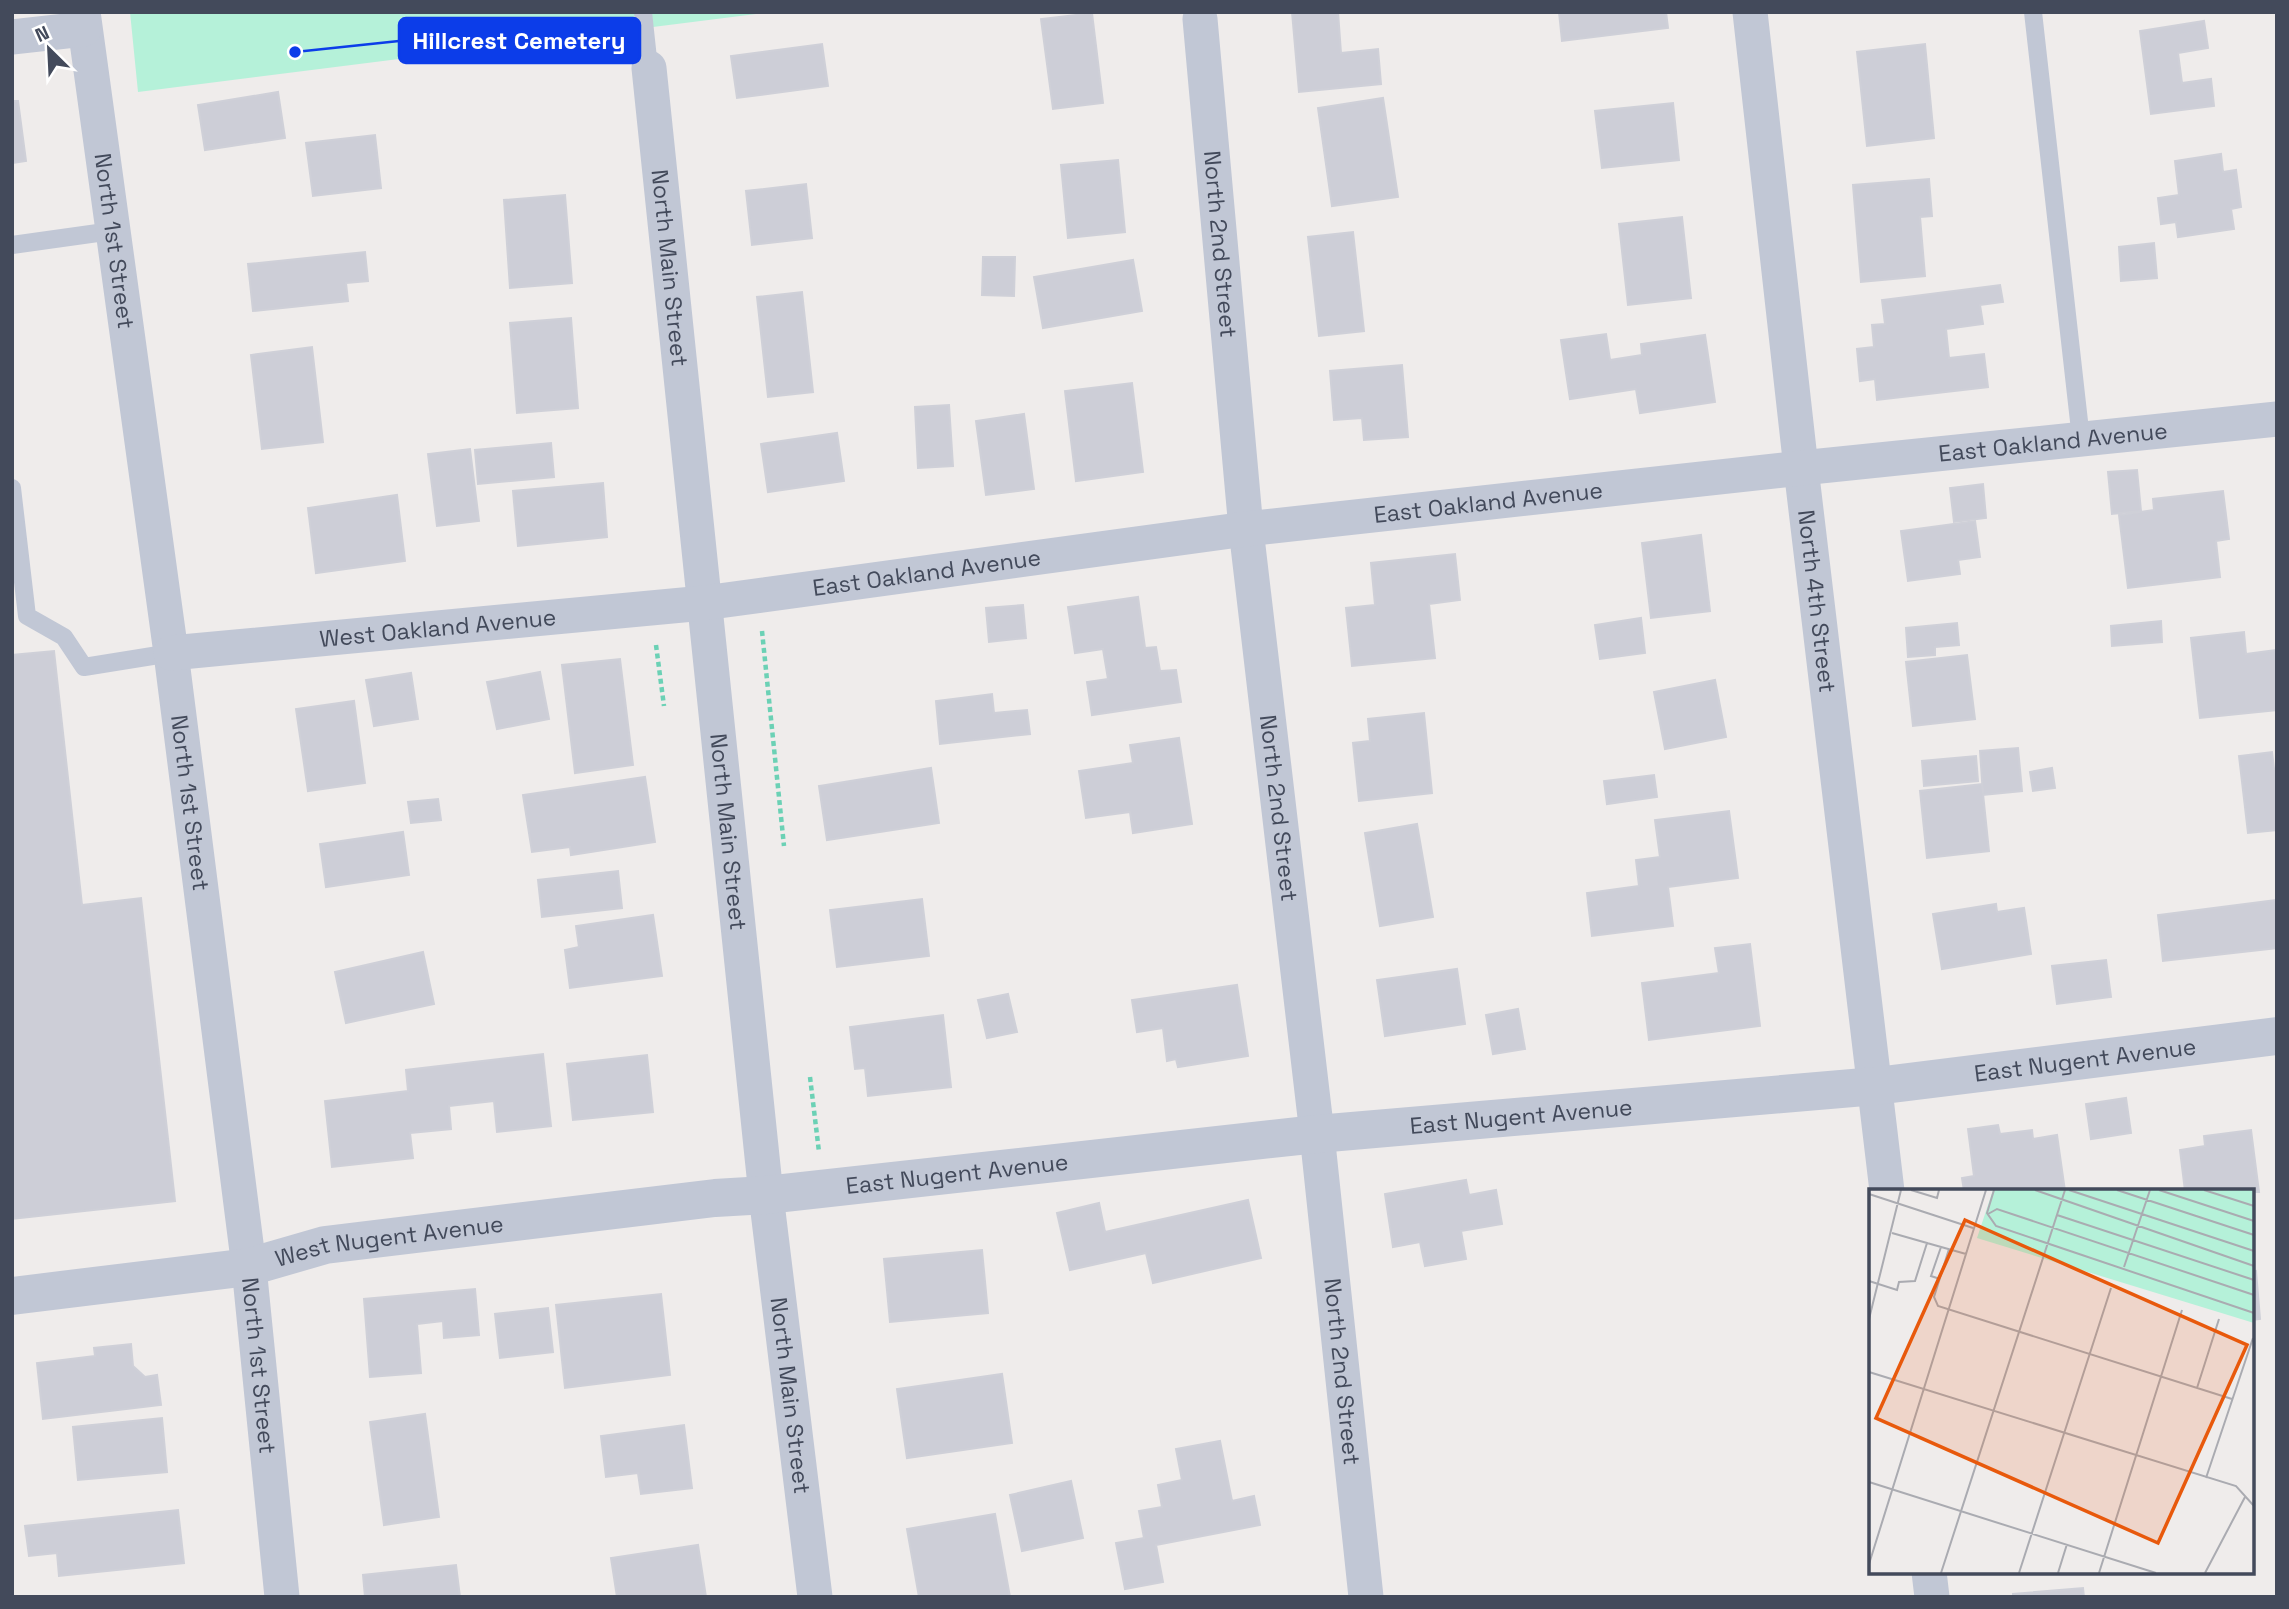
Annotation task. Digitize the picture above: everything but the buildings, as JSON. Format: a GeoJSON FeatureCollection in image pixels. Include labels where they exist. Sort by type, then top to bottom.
{"type":"FeatureCollection","features":[{"type":"Feature","properties":{"kind":"street","name":"North 4th Street"},"geometry":{"type":"LineString","coordinates":[[1750,12],[1887,1189]]}},
{"type":"Feature","properties":{"kind":"street","name":"North 2nd Street"},"geometry":{"type":"LineString","coordinates":[[1200,19],[1246,529],[1317,1134],[1366,1597]]}},
{"type":"Feature","properties":{"kind":"street"},"geometry":{"type":"LineString","coordinates":[[12,37],[84,21]]}},
{"type":"Feature","properties":{"kind":"street","name":"North 1st Street"},"geometry":{"type":"LineString","coordinates":[[84,21],[171,653],[249,1267],[282,1597]]}},
{"type":"Feature","properties":{"kind":"street","name":"North Main Street"},"geometry":{"type":"LineString","coordinates":[[649,68],[766,1195],[815,1597]]}},
{"type":"Feature","properties":{"kind":"street","name":"East Oakland Avenue"},"geometry":{"type":"LineString","coordinates":[[704,603],[1246,529],[2277,419]]}},
{"type":"Feature","properties":{"kind":"street","name":"West Oakland Avenue"},"geometry":{"type":"LineString","coordinates":[[171,653],[704,603]]}},
{"type":"Feature","properties":{"kind":"street","name":"East Nugent Avenue"},"geometry":{"type":"LineString","coordinates":[[766,1195],[1317,1134],[1876,1086],[2277,1036]]}},
{"type":"Feature","properties":{"kind":"street","name":"West Nugent Avenue"},"geometry":{"type":"LineString","coordinates":[[12,1296],[249,1267],[325,1245],[715,1198],[766,1195]]}},
{"type":"Feature","properties":{"kind":"street"},"geometry":{"type":"LineString","coordinates":[[1929,1574],[1932,1597]]}},
{"type":"Feature","properties":{"kind":"lane"},"geometry":{"type":"LineString","coordinates":[[643,12],[649,68]]}},
{"type":"Feature","properties":{"kind":"lane"},"geometry":{"type":"LineString","coordinates":[[2032,12],[2081,439]]}},
{"type":"Feature","properties":{"kind":"lane"},"geometry":{"type":"LineString","coordinates":[[12,246],[112,231]]}},
{"type":"Feature","properties":{"kind":"lane"},"geometry":{"type":"LineString","coordinates":[[12,488],[27,616],[64,637],[84,667],[171,653]]}},
{"type":"Feature","properties":{"kind":"path"},"geometry":{"type":"LineString","coordinates":[[761,620],[784,846]]}},
{"type":"Feature","properties":{"kind":"path"},"geometry":{"type":"LineString","coordinates":[[656,637],[664,706]]}},
{"type":"Feature","properties":{"kind":"path"},"geometry":{"type":"LineString","coordinates":[[810,1077],[820,1162]]}},
{"type":"Feature","properties":{"kind":"green space"},"geometry":{"type":"Polygon","coordinates":[[[130,12],[772,12],[138,92],[130,12]]]}},
{"type":"Feature","properties":{"kind":"place","name":"Hillcrest Cemetery"},"geometry":{"type":"Point","coordinates":[295,52]}}]}
